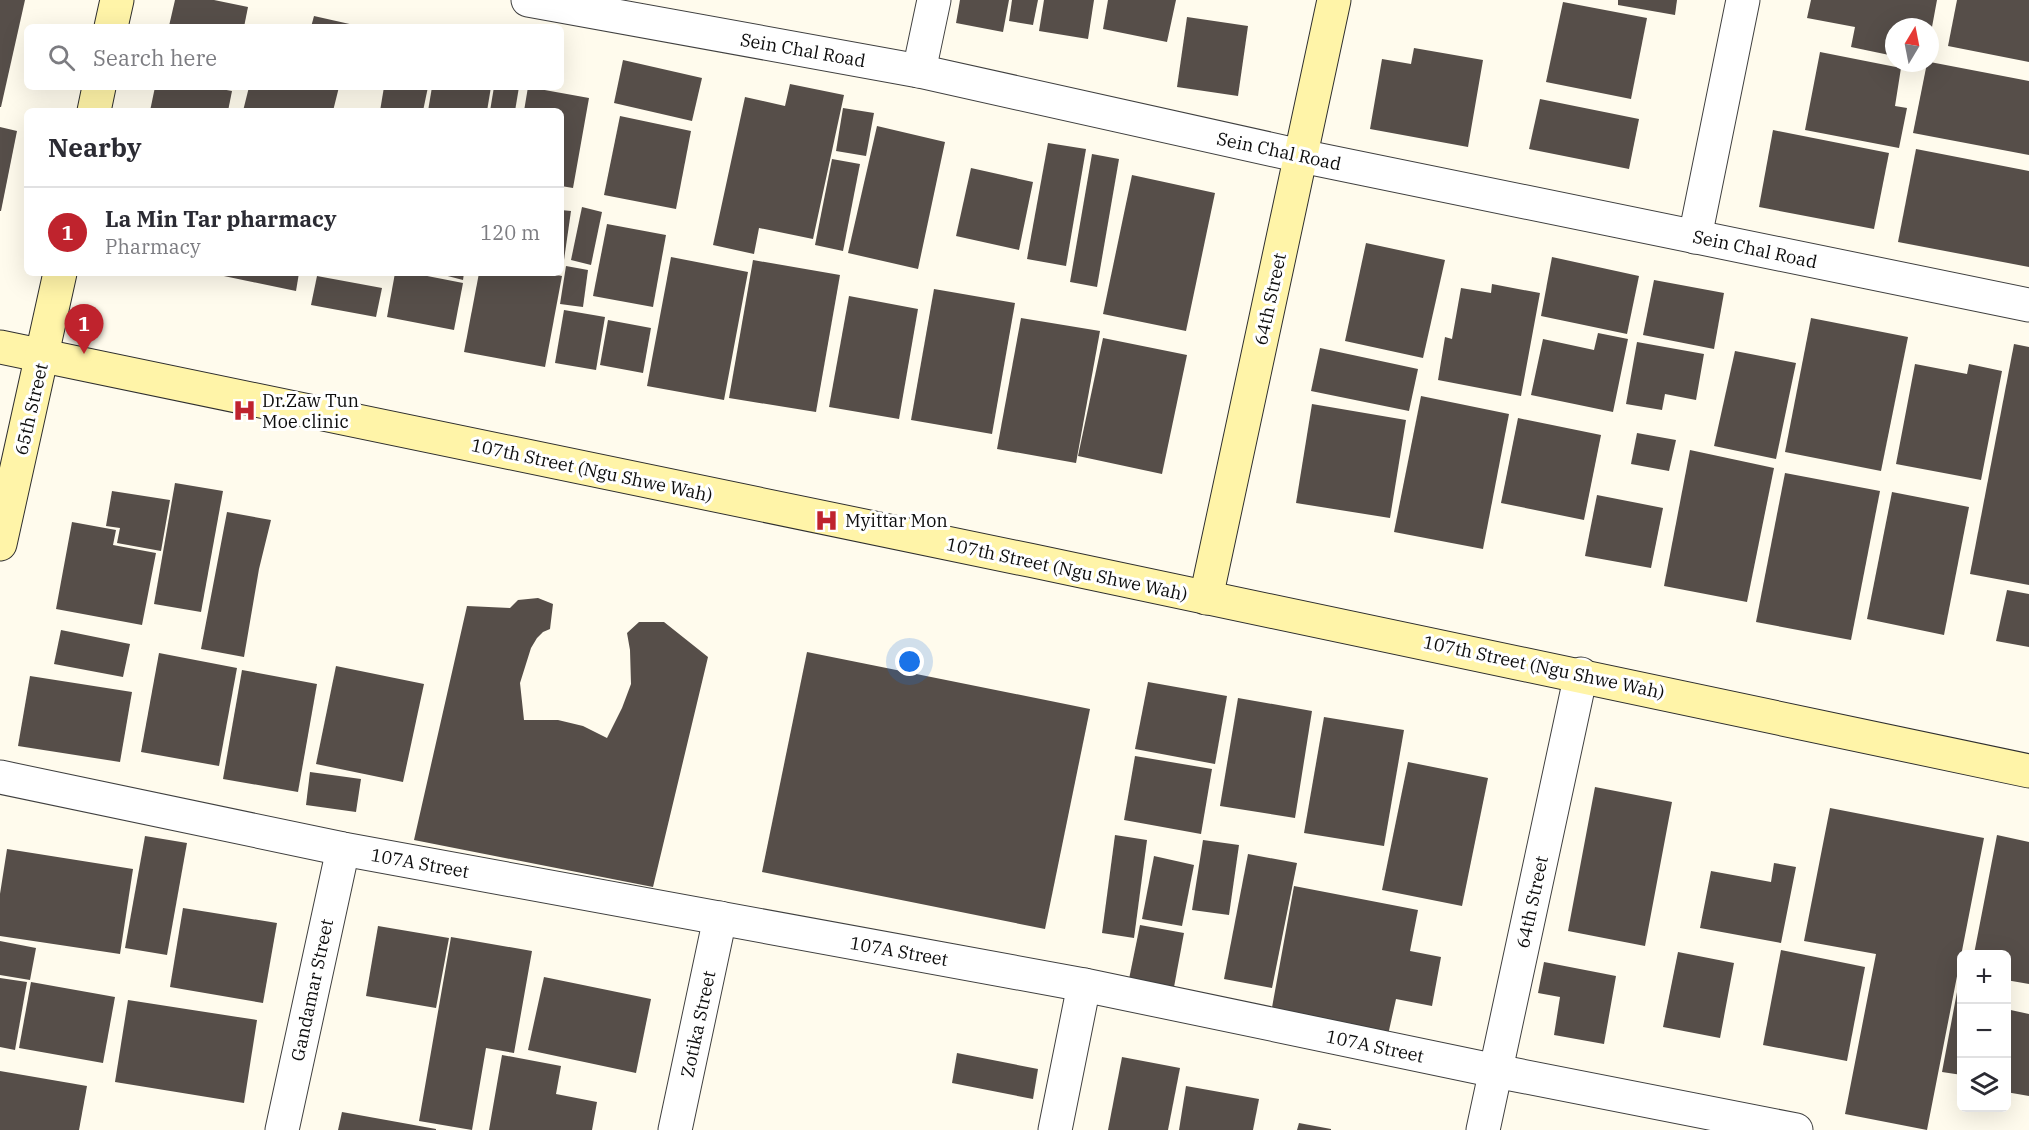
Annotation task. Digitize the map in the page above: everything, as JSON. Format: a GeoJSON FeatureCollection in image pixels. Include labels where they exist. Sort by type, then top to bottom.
{"type":"FeatureCollection","features":[{"type":"Feature","properties":{"kind":"main road"},"geometry":{"type":"LineString","coordinates":[[112,24],[117,0]]}},
{"type":"Feature","properties":{"kind":"main road","name":"64th Street"},"geometry":{"type":"LineString","coordinates":[[1206,598],[1334,0]]}},
{"type":"Feature","properties":{"kind":"main road"},"geometry":{"type":"LineString","coordinates":[[95,108],[98,90]]}},
{"type":"Feature","properties":{"kind":"main road","name":"65th Street"},"geometry":{"type":"LineString","coordinates":[[0,544],[59,276]]}},
{"type":"Feature","properties":{"kind":"main road","name":"107th Street (Ngu Shwe Wah)"},"geometry":{"type":"LineString","coordinates":[[0,347],[1581,674],[2029,771]]}},
{"type":"Feature","properties":{"kind":"street","name":"Sein Chal Road"},"geometry":{"type":"LineString","coordinates":[[528,0],[919,71],[1300,156],[2029,305]]}},
{"type":"Feature","properties":{"kind":"street"},"geometry":{"type":"LineString","coordinates":[[919,71],[934,0]]}},
{"type":"Feature","properties":{"kind":"street"},"geometry":{"type":"LineString","coordinates":[[1695,237],[1743,0]]}},
{"type":"Feature","properties":{"kind":"street","name":"64th Street"},"geometry":{"type":"LineString","coordinates":[[1483,1130],[1581,674]]}},
{"type":"Feature","properties":{"kind":"street","name":"107A Street"},"geometry":{"type":"LineString","coordinates":[[0,777],[343,849],[1084,985],[1496,1071],[1796,1130]]}},
{"type":"Feature","properties":{"kind":"street","name":"Gandamar Street"},"geometry":{"type":"LineString","coordinates":[[282,1130],[343,849]]}},
{"type":"Feature","properties":{"kind":"street","name":"Zotika Street"},"geometry":{"type":"LineString","coordinates":[[675,1130],[720,918]]}},
{"type":"Feature","properties":{"kind":"street"},"geometry":{"type":"LineString","coordinates":[[1055,1130],[1084,985]]}},
{"type":"Feature","properties":{"kind":"building"},"geometry":{"type":"Polygon","coordinates":[[[0,0],[25,0],[1,107],[0,107],[0,0]]]}},
{"type":"Feature","properties":{"kind":"building"},"geometry":{"type":"Polygon","coordinates":[[[175,0],[214,0],[248,7],[245,24],[169,24],[175,0]]]}},
{"type":"Feature","properties":{"kind":"building"},"geometry":{"type":"Polygon","coordinates":[[[960,0],[1009,0],[1003,32],[956,23],[960,0]]]}},
{"type":"Feature","properties":{"kind":"building"},"geometry":{"type":"Polygon","coordinates":[[[1012,0],[1038,0],[1033,25],[1009,21],[1012,0]]]}},
{"type":"Feature","properties":{"kind":"building"},"geometry":{"type":"Polygon","coordinates":[[[1044,0],[1094,0],[1088,39],[1039,31],[1044,0]]]}},
{"type":"Feature","properties":{"kind":"building"},"geometry":{"type":"Polygon","coordinates":[[[1108,0],[1176,0],[1167,42],[1103,29],[1108,0]]]}},
{"type":"Feature","properties":{"kind":"building"},"geometry":{"type":"Polygon","coordinates":[[[1618,0],[1677,0],[1675,15],[1618,5],[1618,0]]]}},
{"type":"Feature","properties":{"kind":"building"},"geometry":{"type":"Polygon","coordinates":[[[1811,0],[1937,0],[1934,18],[1885,18],[1885,54],[1851,47],[1855,27],[1807,18],[1811,0]]]}},
{"type":"Feature","properties":{"kind":"building"},"geometry":{"type":"Polygon","coordinates":[[[1957,0],[2029,0],[2029,62],[1948,46],[1957,0]]]}},
{"type":"Feature","properties":{"kind":"building"},"geometry":{"type":"Polygon","coordinates":[[[1563,2],[1647,18],[1631,99],[1546,82],[1563,2]]]}},
{"type":"Feature","properties":{"kind":"building"},"geometry":{"type":"Polygon","coordinates":[[[314,16],[350,24],[312,24],[314,16]]]}},
{"type":"Feature","properties":{"kind":"building"},"geometry":{"type":"Polygon","coordinates":[[[1187,17],[1248,26],[1238,96],[1177,87],[1187,17]]]}},
{"type":"Feature","properties":{"kind":"building"},"geometry":{"type":"Polygon","coordinates":[[[1414,48],[1483,60],[1468,147],[1370,129],[1382,59],[1411,64],[1414,48]]]}},
{"type":"Feature","properties":{"kind":"building"},"geometry":{"type":"Polygon","coordinates":[[[1820,52],[1885,65],[1885,72],[1900,72],[1895,106],[1907,108],[1899,148],[1805,130],[1820,52]]]}},
{"type":"Feature","properties":{"kind":"building"},"geometry":{"type":"Polygon","coordinates":[[[623,60],[702,78],[692,121],[614,103],[623,60]]]}},
{"type":"Feature","properties":{"kind":"building"},"geometry":{"type":"Polygon","coordinates":[[[1939,64],[2029,81],[2029,155],[1913,133],[1925,72],[1939,72],[1939,64]]]}},
{"type":"Feature","properties":{"kind":"building"},"geometry":{"type":"Polygon","coordinates":[[[790,84],[844,95],[813,239],[759,228],[754,254],[713,245],[745,97],[785,106],[790,84]]]}},
{"type":"Feature","properties":{"kind":"building"},"geometry":{"type":"Polygon","coordinates":[[[154,90],[232,91],[229,108],[151,108],[154,90]]]}},
{"type":"Feature","properties":{"kind":"building"},"geometry":{"type":"Polygon","coordinates":[[[248,90],[338,90],[334,108],[244,108],[248,90]]]}},
{"type":"Feature","properties":{"kind":"building"},"geometry":{"type":"Polygon","coordinates":[[[384,90],[427,90],[424,108],[380,108],[384,90]]]}},
{"type":"Feature","properties":{"kind":"building"},"geometry":{"type":"Polygon","coordinates":[[[432,90],[490,90],[488,108],[428,108],[432,90]]]}},
{"type":"Feature","properties":{"kind":"building"},"geometry":{"type":"Polygon","coordinates":[[[494,90],[518,90],[516,108],[490,108],[494,90]]]}},
{"type":"Feature","properties":{"kind":"building"},"geometry":{"type":"Polygon","coordinates":[[[528,90],[545,90],[589,98],[573,188],[564,186],[564,108],[524,108],[528,90]]]}},
{"type":"Feature","properties":{"kind":"building"},"geometry":{"type":"Polygon","coordinates":[[[1540,99],[1639,119],[1629,169],[1529,149],[1540,99]]]}},
{"type":"Feature","properties":{"kind":"building"},"geometry":{"type":"Polygon","coordinates":[[[843,108],[874,113],[866,156],[836,151],[843,108]]]}},
{"type":"Feature","properties":{"kind":"building"},"geometry":{"type":"Polygon","coordinates":[[[620,116],[691,131],[676,209],[604,195],[620,116]]]}},
{"type":"Feature","properties":{"kind":"building"},"geometry":{"type":"Polygon","coordinates":[[[877,126],[945,142],[918,269],[848,253],[877,126]]]}},
{"type":"Feature","properties":{"kind":"building"},"geometry":{"type":"Polygon","coordinates":[[[0,127],[17,131],[1,211],[0,211],[0,127]]]}},
{"type":"Feature","properties":{"kind":"building"},"geometry":{"type":"Polygon","coordinates":[[[1773,130],[1889,153],[1874,229],[1759,207],[1773,130]]]}},
{"type":"Feature","properties":{"kind":"building"},"geometry":{"type":"Polygon","coordinates":[[[1048,143],[1086,149],[1066,266],[1027,259],[1048,143]]]}},
{"type":"Feature","properties":{"kind":"building"},"geometry":{"type":"Polygon","coordinates":[[[1916,149],[2029,171],[2029,267],[1898,242],[1916,149]]]}},
{"type":"Feature","properties":{"kind":"building"},"geometry":{"type":"Polygon","coordinates":[[[1092,154],[1119,159],[1097,287],[1070,282],[1092,154]]]}},
{"type":"Feature","properties":{"kind":"building"},"geometry":{"type":"Polygon","coordinates":[[[832,159],[860,164],[843,251],[815,245],[832,159]]]}},
{"type":"Feature","properties":{"kind":"building"},"geometry":{"type":"Polygon","coordinates":[[[971,168],[1033,182],[1019,250],[956,236],[971,168]]]}},
{"type":"Feature","properties":{"kind":"building"},"geometry":{"type":"Polygon","coordinates":[[[1132,175],[1215,193],[1186,331],[1103,314],[1132,175]]]}},
{"type":"Feature","properties":{"kind":"building"},"geometry":{"type":"Polygon","coordinates":[[[582,207],[602,212],[591,265],[571,260],[582,207]]]}},
{"type":"Feature","properties":{"kind":"building"},"geometry":{"type":"Polygon","coordinates":[[[564,210],[571,211],[564,260],[564,210]]]}},
{"type":"Feature","properties":{"kind":"building"},"geometry":{"type":"Polygon","coordinates":[[[607,224],[666,235],[653,307],[593,296],[607,224]]]}},
{"type":"Feature","properties":{"kind":"building"},"geometry":{"type":"Polygon","coordinates":[[[1366,243],[1445,260],[1423,358],[1345,341],[1366,243]]]}},
{"type":"Feature","properties":{"kind":"building"},"geometry":{"type":"Polygon","coordinates":[[[671,257],[748,272],[724,400],[647,386],[671,257]]]}},
{"type":"Feature","properties":{"kind":"building"},"geometry":{"type":"Polygon","coordinates":[[[1552,257],[1639,276],[1627,334],[1541,316],[1552,257]]]}},
{"type":"Feature","properties":{"kind":"building"},"geometry":{"type":"Polygon","coordinates":[[[753,260],[840,275],[816,412],[729,398],[753,260]]]}},
{"type":"Feature","properties":{"kind":"building"},"geometry":{"type":"Polygon","coordinates":[[[566,266],[588,270],[583,307],[560,304],[566,266]]]}},
{"type":"Feature","properties":{"kind":"building"},"geometry":{"type":"Polygon","coordinates":[[[224,276],[298,276],[296,291],[224,276]]]}},
{"type":"Feature","properties":{"kind":"building"},"geometry":{"type":"Polygon","coordinates":[[[317,276],[382,288],[376,317],[311,305],[317,276]]]}},
{"type":"Feature","properties":{"kind":"building"},"geometry":{"type":"Polygon","coordinates":[[[394,276],[427,276],[463,283],[454,330],[387,317],[394,276]]]}},
{"type":"Feature","properties":{"kind":"building"},"geometry":{"type":"Polygon","coordinates":[[[448,276],[464,276],[463,280],[448,276]]]}},
{"type":"Feature","properties":{"kind":"building"},"geometry":{"type":"Polygon","coordinates":[[[478,276],[562,276],[545,367],[464,352],[478,276]]]}},
{"type":"Feature","properties":{"kind":"building"},"geometry":{"type":"Polygon","coordinates":[[[1654,280],[1724,293],[1714,349],[1643,335],[1654,280]]]}},
{"type":"Feature","properties":{"kind":"building"},"geometry":{"type":"Polygon","coordinates":[[[1492,284],[1540,293],[1521,396],[1438,380],[1445,337],[1452,339],[1461,288],[1491,293],[1492,284]]]}},
{"type":"Feature","properties":{"kind":"building"},"geometry":{"type":"Polygon","coordinates":[[[934,289],[1015,303],[992,434],[911,420],[934,289]]]}},
{"type":"Feature","properties":{"kind":"building"},"geometry":{"type":"Polygon","coordinates":[[[849,296],[918,309],[899,419],[829,407],[849,296]]]}},
{"type":"Feature","properties":{"kind":"building"},"geometry":{"type":"Polygon","coordinates":[[[564,310],[605,317],[596,370],[555,363],[564,310]]]}},
{"type":"Feature","properties":{"kind":"building"},"geometry":{"type":"Polygon","coordinates":[[[1021,318],[1100,331],[1076,463],[997,449],[1021,318]]]}},
{"type":"Feature","properties":{"kind":"building"},"geometry":{"type":"Polygon","coordinates":[[[1811,318],[1908,337],[1881,471],[1785,452],[1811,318]]]}},
{"type":"Feature","properties":{"kind":"building"},"geometry":{"type":"Polygon","coordinates":[[[608,320],[651,328],[643,373],[600,365],[608,320]]]}},
{"type":"Feature","properties":{"kind":"building"},"geometry":{"type":"Polygon","coordinates":[[[1598,333],[1628,339],[1613,412],[1531,395],[1543,339],[1594,350],[1598,333]]]}},
{"type":"Feature","properties":{"kind":"building"},"geometry":{"type":"Polygon","coordinates":[[[1103,338],[1187,355],[1162,474],[1078,456],[1103,338]]]}},
{"type":"Feature","properties":{"kind":"building"},"geometry":{"type":"Polygon","coordinates":[[[1637,342],[1704,354],[1696,400],[1665,394],[1662,410],[1626,404],[1637,342]]]}},
{"type":"Feature","properties":{"kind":"building"},"geometry":{"type":"Polygon","coordinates":[[[2014,344],[2029,347],[2029,585],[1970,574],[2014,344]]]}},
{"type":"Feature","properties":{"kind":"building"},"geometry":{"type":"Polygon","coordinates":[[[1320,348],[1418,369],[1409,411],[1311,391],[1320,348]]]}},
{"type":"Feature","properties":{"kind":"building"},"geometry":{"type":"Polygon","coordinates":[[[1735,351],[1796,363],[1776,459],[1714,446],[1735,351]]]}},
{"type":"Feature","properties":{"kind":"building"},"geometry":{"type":"Polygon","coordinates":[[[1915,364],[1967,374],[1969,364],[2002,371],[1981,480],[1896,464],[1915,364]]]}},
{"type":"Feature","properties":{"kind":"building"},"geometry":{"type":"Polygon","coordinates":[[[1421,396],[1509,414],[1483,549],[1394,532],[1421,396]]]}},
{"type":"Feature","properties":{"kind":"building"},"geometry":{"type":"Polygon","coordinates":[[[1312,404],[1406,420],[1390,518],[1296,503],[1312,404]]]}},
{"type":"Feature","properties":{"kind":"building"},"geometry":{"type":"Polygon","coordinates":[[[1518,418],[1601,435],[1584,520],[1501,503],[1518,418]]]}},
{"type":"Feature","properties":{"kind":"building"},"geometry":{"type":"Polygon","coordinates":[[[1637,433],[1676,440],[1669,471],[1631,464],[1637,433]]]}},
{"type":"Feature","properties":{"kind":"building"},"geometry":{"type":"Polygon","coordinates":[[[1690,450],[1774,468],[1747,602],[1664,586],[1690,450]]]}},
{"type":"Feature","properties":{"kind":"building"},"geometry":{"type":"Polygon","coordinates":[[[1785,473],[1880,491],[1851,640],[1756,622],[1785,473]]]}},
{"type":"Feature","properties":{"kind":"building"},"geometry":{"type":"Polygon","coordinates":[[[175,483],[223,491],[201,612],[154,604],[175,483]]]}},
{"type":"Feature","properties":{"kind":"building"},"geometry":{"type":"Polygon","coordinates":[[[112,491],[170,500],[161,551],[117,543],[120,528],[106,526],[112,491]]]}},
{"type":"Feature","properties":{"kind":"building"},"geometry":{"type":"Polygon","coordinates":[[[1892,492],[1969,507],[1944,635],[1867,619],[1892,492]]]}},
{"type":"Feature","properties":{"kind":"building"},"geometry":{"type":"Polygon","coordinates":[[[1597,495],[1663,508],[1651,568],[1585,556],[1597,495]]]}},
{"type":"Feature","properties":{"kind":"building"},"geometry":{"type":"Polygon","coordinates":[[[227,512],[271,520],[259,569],[244,657],[201,649],[227,512]]]}},
{"type":"Feature","properties":{"kind":"building"},"geometry":{"type":"Polygon","coordinates":[[[72,522],[116,530],[113,545],[156,553],[142,625],[56,609],[72,522]]]}},
{"type":"Feature","properties":{"kind":"building"},"geometry":{"type":"Polygon","coordinates":[[[2007,590],[2029,594],[2029,647],[1996,641],[2007,590]]]}},
{"type":"Feature","properties":{"kind":"building"},"geometry":{"type":"Polygon","coordinates":[[[538,598],[553,604],[550,629],[537,638],[531,648],[520,683],[524,720],[558,720],[583,726],[607,738],[631,684],[627,633],[639,622],[664,622],[708,657],[653,887],[414,840],[467,606],[510,608],[518,600],[538,598]]]}},
{"type":"Feature","properties":{"kind":"building"},"geometry":{"type":"Polygon","coordinates":[[[61,630],[130,644],[123,677],[54,664],[61,630]]]}},
{"type":"Feature","properties":{"kind":"building"},"geometry":{"type":"Polygon","coordinates":[[[807,652],[1090,709],[1045,929],[762,872],[807,652]]]}},
{"type":"Feature","properties":{"kind":"building"},"geometry":{"type":"Polygon","coordinates":[[[159,653],[237,668],[219,766],[141,752],[159,653]]]}},
{"type":"Feature","properties":{"kind":"building"},"geometry":{"type":"Polygon","coordinates":[[[336,666],[424,684],[403,782],[316,764],[336,666]]]}},
{"type":"Feature","properties":{"kind":"building"},"geometry":{"type":"Polygon","coordinates":[[[242,670],[317,684],[298,792],[223,779],[242,670]]]}},
{"type":"Feature","properties":{"kind":"building"},"geometry":{"type":"Polygon","coordinates":[[[30,676],[132,692],[120,762],[18,746],[30,676]]]}},
{"type":"Feature","properties":{"kind":"building"},"geometry":{"type":"Polygon","coordinates":[[[1148,682],[1227,696],[1215,764],[1135,749],[1148,682]]]}},
{"type":"Feature","properties":{"kind":"building"},"geometry":{"type":"Polygon","coordinates":[[[1238,698],[1312,711],[1295,818],[1220,806],[1238,698]]]}},
{"type":"Feature","properties":{"kind":"building"},"geometry":{"type":"Polygon","coordinates":[[[1324,717],[1404,730],[1384,846],[1304,833],[1324,717]]]}},
{"type":"Feature","properties":{"kind":"building"},"geometry":{"type":"Polygon","coordinates":[[[1135,756],[1212,769],[1201,834],[1124,820],[1135,756]]]}},
{"type":"Feature","properties":{"kind":"building"},"geometry":{"type":"Polygon","coordinates":[[[1408,762],[1488,778],[1462,906],[1382,890],[1408,762]]]}},
{"type":"Feature","properties":{"kind":"building"},"geometry":{"type":"Polygon","coordinates":[[[310,772],[361,779],[356,812],[306,805],[310,772]]]}},
{"type":"Feature","properties":{"kind":"building"},"geometry":{"type":"Polygon","coordinates":[[[1595,787],[1672,802],[1645,946],[1568,931],[1595,787]]]}},
{"type":"Feature","properties":{"kind":"building"},"geometry":{"type":"Polygon","coordinates":[[[1830,808],[1984,838],[1962,950],[1957,950],[1957,976],[1927,1130],[1845,1114],[1876,954],[1804,941],[1830,808]]]}},
{"type":"Feature","properties":{"kind":"building"},"geometry":{"type":"Polygon","coordinates":[[[1115,835],[1147,840],[1134,938],[1102,933],[1115,835]]]}},
{"type":"Feature","properties":{"kind":"building"},"geometry":{"type":"Polygon","coordinates":[[[1997,835],[2029,842],[2029,984],[2011,981],[2011,950],[1975,950],[1997,835]]]}},
{"type":"Feature","properties":{"kind":"building"},"geometry":{"type":"Polygon","coordinates":[[[145,836],[187,843],[167,955],[125,948],[145,836]]]}},
{"type":"Feature","properties":{"kind":"building"},"geometry":{"type":"Polygon","coordinates":[[[1203,840],[1239,845],[1229,915],[1192,910],[1203,840]]]}},
{"type":"Feature","properties":{"kind":"building"},"geometry":{"type":"Polygon","coordinates":[[[7,849],[133,869],[120,954],[0,936],[0,894],[7,849]]]}},
{"type":"Feature","properties":{"kind":"building"},"geometry":{"type":"Polygon","coordinates":[[[1248,854],[1297,863],[1272,988],[1224,979],[1248,854]]]}},
{"type":"Feature","properties":{"kind":"building"},"geometry":{"type":"Polygon","coordinates":[[[1154,856],[1194,865],[1182,926],[1142,919],[1154,856]]]}},
{"type":"Feature","properties":{"kind":"building"},"geometry":{"type":"Polygon","coordinates":[[[1774,863],[1796,867],[1781,943],[1700,928],[1711,871],[1771,882],[1774,863]]]}},
{"type":"Feature","properties":{"kind":"building"},"geometry":{"type":"Polygon","coordinates":[[[1294,886],[1418,910],[1410,951],[1441,957],[1432,1006],[1396,999],[1388,1035],[1271,1013],[1294,886]]]}},
{"type":"Feature","properties":{"kind":"building"},"geometry":{"type":"Polygon","coordinates":[[[183,908],[277,923],[263,1003],[170,987],[183,908]]]}},
{"type":"Feature","properties":{"kind":"building"},"geometry":{"type":"Polygon","coordinates":[[[1140,925],[1184,933],[1174,987],[1129,979],[1140,925]]]}},
{"type":"Feature","properties":{"kind":"building"},"geometry":{"type":"Polygon","coordinates":[[[378,926],[449,938],[436,1008],[366,996],[378,926]]]}},
{"type":"Feature","properties":{"kind":"building"},"geometry":{"type":"Polygon","coordinates":[[[451,937],[532,951],[514,1053],[486,1048],[472,1130],[419,1121],[451,937]]]}},
{"type":"Feature","properties":{"kind":"building"},"geometry":{"type":"Polygon","coordinates":[[[0,941],[36,948],[30,980],[0,975],[0,941]]]}},
{"type":"Feature","properties":{"kind":"building"},"geometry":{"type":"Polygon","coordinates":[[[1781,950],[1865,967],[1847,1061],[1763,1045],[1781,950]]]}},
{"type":"Feature","properties":{"kind":"building"},"geometry":{"type":"Polygon","coordinates":[[[1678,952],[1734,963],[1720,1038],[1663,1027],[1678,952]]]}},
{"type":"Feature","properties":{"kind":"building"},"geometry":{"type":"Polygon","coordinates":[[[1544,962],[1616,976],[1604,1044],[1554,1035],[1560,997],[1538,993],[1544,962]]]}},
{"type":"Feature","properties":{"kind":"building"},"geometry":{"type":"Polygon","coordinates":[[[544,977],[651,999],[636,1073],[528,1050],[544,977]]]}},
{"type":"Feature","properties":{"kind":"building"},"geometry":{"type":"Polygon","coordinates":[[[0,978],[27,982],[15,1050],[0,1047],[0,978]]]}},
{"type":"Feature","properties":{"kind":"building"},"geometry":{"type":"Polygon","coordinates":[[[31,982],[115,997],[103,1063],[19,1048],[31,982]]]}},
{"type":"Feature","properties":{"kind":"building"},"geometry":{"type":"Polygon","coordinates":[[[1957,992],[1957,1074],[1942,1072],[1957,992]]]}},
{"type":"Feature","properties":{"kind":"building"},"geometry":{"type":"Polygon","coordinates":[[[128,1000],[257,1020],[244,1103],[115,1082],[128,1000]]]}},
{"type":"Feature","properties":{"kind":"building"},"geometry":{"type":"Polygon","coordinates":[[[2011,1010],[2029,1014],[2029,1096],[2011,1093],[2011,1010]]]}},
{"type":"Feature","properties":{"kind":"building"},"geometry":{"type":"Polygon","coordinates":[[[957,1053],[1038,1069],[1033,1099],[952,1083],[957,1053]]]}},
{"type":"Feature","properties":{"kind":"building"},"geometry":{"type":"Polygon","coordinates":[[[502,1055],[561,1066],[556,1094],[597,1102],[592,1130],[489,1130],[502,1055]]]}},
{"type":"Feature","properties":{"kind":"building"},"geometry":{"type":"Polygon","coordinates":[[[1122,1057],[1180,1068],[1168,1130],[1108,1130],[1122,1057]]]}},
{"type":"Feature","properties":{"kind":"building"},"geometry":{"type":"Polygon","coordinates":[[[0,1071],[87,1086],[79,1130],[0,1130],[0,1071]]]}},
{"type":"Feature","properties":{"kind":"building"},"geometry":{"type":"Polygon","coordinates":[[[1186,1086],[1259,1099],[1253,1130],[1179,1130],[1186,1086]]]}},
{"type":"Feature","properties":{"kind":"building"},"geometry":{"type":"Polygon","coordinates":[[[342,1112],[436,1129],[436,1130],[338,1130],[342,1112]]]}},
{"type":"Feature","properties":{"kind":"building"},"geometry":{"type":"Polygon","coordinates":[[[1299,1123],[1331,1129],[1331,1130],[1297,1130],[1299,1123]]]}},
{"type":"Feature","properties":{"kind":"place","name":"La Min Tar pharmacy"},"geometry":{"type":"Point","coordinates":[84,354]}},
{"type":"Feature","properties":{"kind":"place","name":"Dr.Zaw Tun Moe clinic"},"geometry":{"type":"Point","coordinates":[244,410]}},
{"type":"Feature","properties":{"kind":"place","name":"Myittar Mon"},"geometry":{"type":"Point","coordinates":[827,520]}}]}
